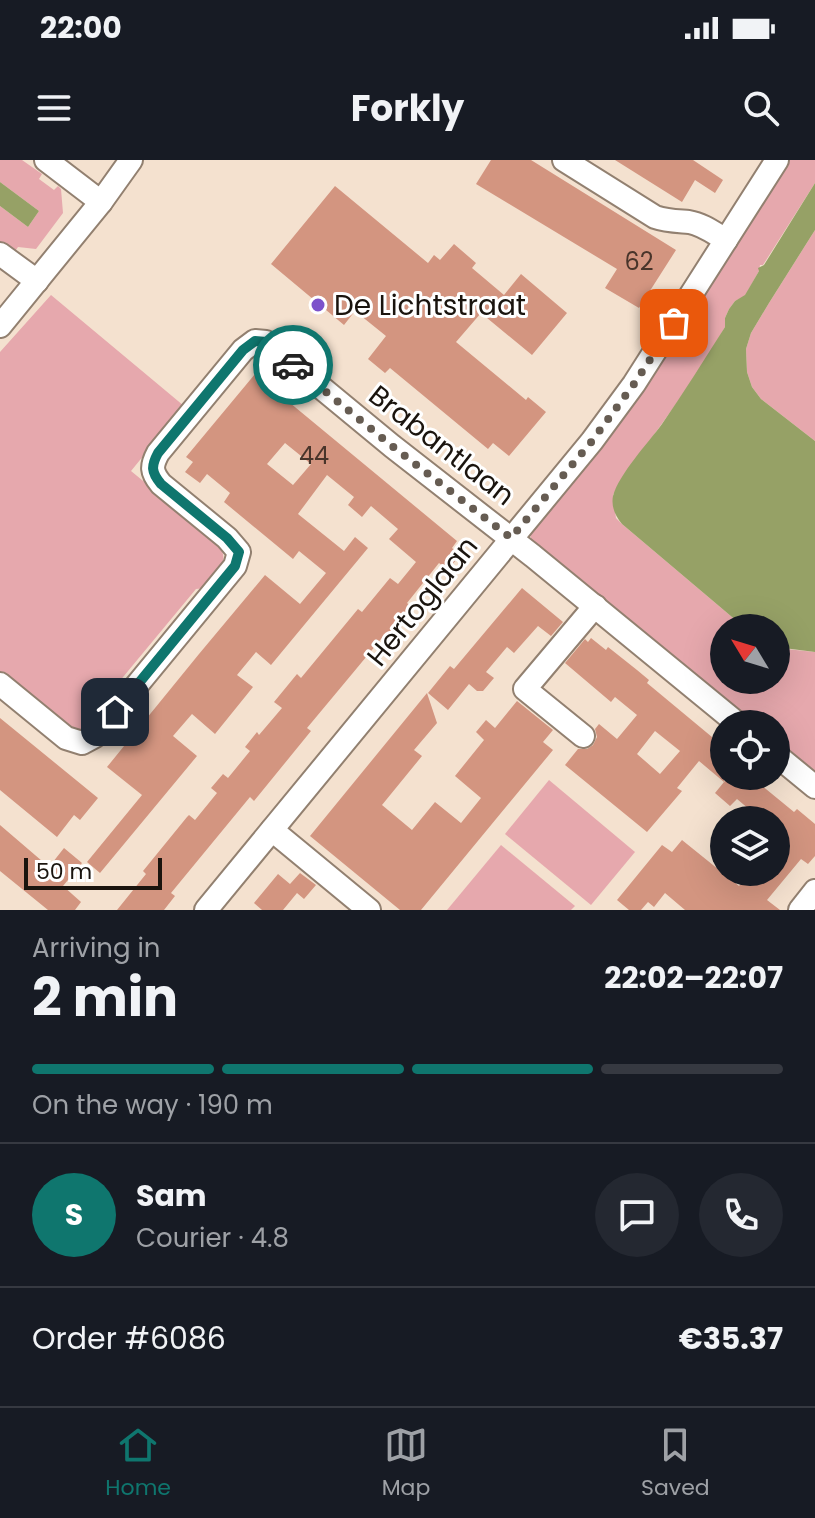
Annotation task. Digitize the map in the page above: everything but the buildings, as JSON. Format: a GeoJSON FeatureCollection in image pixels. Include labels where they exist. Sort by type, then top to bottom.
{"type":"FeatureCollection","features":[{"type":"Feature","properties":{"kind":"street"},"geometry":{"type":"LineString","coordinates":[[46,160],[101,202]]}},
{"type":"Feature","properties":{"kind":"street"},"geometry":{"type":"LineString","coordinates":[[0,326],[101,202],[131,160]]}},
{"type":"Feature","properties":{"kind":"street"},"geometry":{"type":"LineString","coordinates":[[564,160],[655,217],[666,221],[690,222],[726,240]]}},
{"type":"Feature","properties":{"kind":"street","name":"Hertoglaan"},"geometry":{"type":"LineString","coordinates":[[206,910],[592,441],[634,384],[777,160]]}},
{"type":"Feature","properties":{"kind":"street"},"geometry":{"type":"LineString","coordinates":[[0,254],[37,281]]}},
{"type":"Feature","properties":{"kind":"street","name":"Brabantlaan"},"geometry":{"type":"LineString","coordinates":[[0,684],[66,738],[82,743],[95,736],[235,566],[239,552],[227,538],[161,484],[152,474],[152,464],[243,350],[255,341],[266,342],[721,710]]}},
{"type":"Feature","properties":{"kind":"street"},"geometry":{"type":"LineString","coordinates":[[583,736],[525,689],[595,606]]}},
{"type":"Feature","properties":{"kind":"street"},"geometry":{"type":"LineString","coordinates":[[790,766],[815,787]]}},
{"type":"Feature","properties":{"kind":"street"},"geometry":{"type":"LineString","coordinates":[[272,830],[369,910]]}},
{"type":"Feature","properties":{"kind":"street"},"geometry":{"type":"LineString","coordinates":[[800,910],[815,891]]}},
{"type":"Feature","properties":{"kind":"shaded area"},"geometry":{"type":"Polygon","coordinates":[[[0,160],[22,160],[42,174],[39,179],[54,190],[58,186],[61,189],[63,213],[36,249],[18,247],[13,254],[0,244],[0,206],[28,227],[39,211],[0,182],[0,160]]]}},
{"type":"Feature","properties":{"kind":"shaded area"},"geometry":{"type":"Polygon","coordinates":[[[786,160],[815,160],[815,183],[763,265],[760,265],[745,296],[735,301],[729,309],[725,327],[711,351],[613,495],[616,518],[728,614],[710,614],[710,689],[532,541],[529,532],[786,160]]]}},
{"type":"Feature","properties":{"kind":"shaded area"},"geometry":{"type":"Polygon","coordinates":[[[0,182],[39,211],[28,227],[0,206],[0,182]]]}},
{"type":"Feature","properties":{"kind":"shaded area"},"geometry":{"type":"Polygon","coordinates":[[[815,183],[815,230],[751,333],[746,349],[747,372],[752,387],[761,399],[815,441],[815,652],[790,649],[790,614],[728,614],[622,524],[614,511],[616,487],[662,424],[725,327],[729,309],[745,295],[758,268],[764,265],[815,183]]]}},
{"type":"Feature","properties":{"kind":"shaded area"},"geometry":{"type":"Polygon","coordinates":[[[815,230],[815,441],[761,399],[752,387],[747,372],[746,349],[751,333],[815,230]]]}},
{"type":"Feature","properties":{"kind":"shaded area"},"geometry":{"type":"Polygon","coordinates":[[[51,295],[184,406],[131,471],[216,541],[223,554],[222,566],[206,588],[196,589],[104,700],[105,711],[94,725],[81,731],[67,728],[0,673],[0,352],[51,295]]]}},
{"type":"Feature","properties":{"kind":"shaded area"},"geometry":{"type":"Polygon","coordinates":[[[790,649],[815,652],[815,775],[790,754],[790,710],[735,710],[716,694],[790,694],[790,649]]]}},
{"type":"Feature","properties":{"kind":"shaded area"},"geometry":{"type":"Polygon","coordinates":[[[549,780],[635,852],[591,905],[505,834],[549,780]]]}},
{"type":"Feature","properties":{"kind":"shaded area"},"geometry":{"type":"Polygon","coordinates":[[[501,845],[575,906],[571,910],[447,910],[501,845]]]}},
{"type":"Feature","properties":{"kind":"way so far"},"geometry":{"type":"LineString","coordinates":[[293,365],[511,538],[592,441],[674,323]]}},
{"type":"Feature","properties":{"kind":"place","name":"De Lichtstraat"},"geometry":{"type":"Point","coordinates":[318,305]}},
{"type":"Feature","properties":{"kind":"route"},"geometry":{"type":"LineString","coordinates":[[115,712],[235,566],[239,552],[227,538],[161,484],[152,474],[152,464],[243,350],[255,341],[266,342],[293,365]]}}]}
